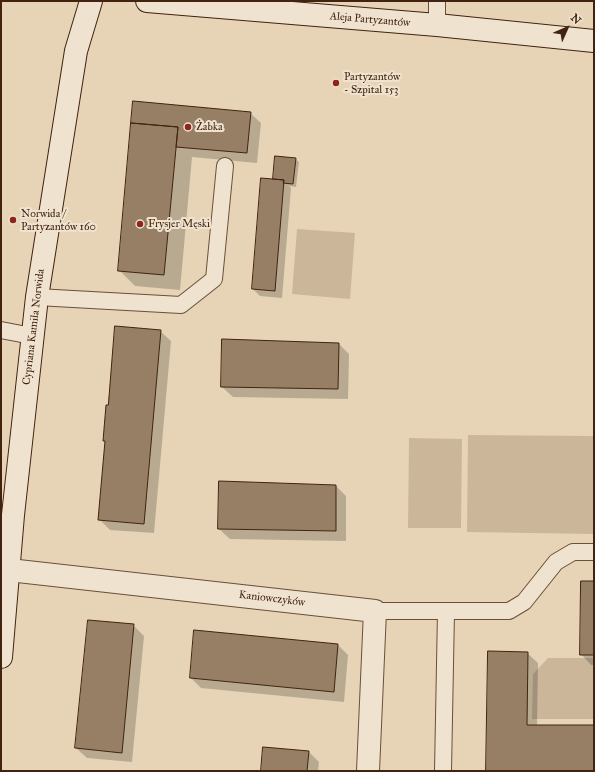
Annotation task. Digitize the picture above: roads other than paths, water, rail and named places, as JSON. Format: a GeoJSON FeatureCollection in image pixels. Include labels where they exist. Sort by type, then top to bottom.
{"type":"FeatureCollection","features":[{"type":"Feature","properties":{"kind":"street","name":"Cypriana Kamila Norwida"},"geometry":{"type":"LineString","coordinates":[[1,657],[37,297],[76,51],[91,1]]}},
{"type":"Feature","properties":{"kind":"street","name":"Aleja Partyzantów"},"geometry":{"type":"LineString","coordinates":[[147,1],[437,25],[594,41]]}},
{"type":"Feature","properties":{"kind":"street","name":"Kaniowczyków"},"geometry":{"type":"LineString","coordinates":[[9,570],[375,611]]}},
{"type":"Feature","properties":{"kind":"street"},"geometry":{"type":"LineString","coordinates":[[368,771],[375,611]]}},
{"type":"Feature","properties":{"kind":"lane"},"geometry":{"type":"LineString","coordinates":[[437,1],[437,25]]}},
{"type":"Feature","properties":{"kind":"lane"},"geometry":{"type":"LineString","coordinates":[[37,297],[181,305],[214,279],[226,166]]}},
{"type":"Feature","properties":{"kind":"lane"},"geometry":{"type":"LineString","coordinates":[[1,330],[32,336]]}},
{"type":"Feature","properties":{"kind":"lane"},"geometry":{"type":"LineString","coordinates":[[375,611],[509,611],[524,602],[556,562],[573,552],[594,552]]}},
{"type":"Feature","properties":{"kind":"lane"},"geometry":{"type":"LineString","coordinates":[[443,771],[446,611]]}},
{"type":"Feature","properties":{"kind":"place","name":"Partyzantów - Szpital 153"},"geometry":{"type":"Point","coordinates":[336,83]}},
{"type":"Feature","properties":{"kind":"place","name":"Żabka"},"geometry":{"type":"Point","coordinates":[188,127]}},
{"type":"Feature","properties":{"kind":"place","name":"Norwida / Partyzantów 160"},"geometry":{"type":"Point","coordinates":[13,220]}},
{"type":"Feature","properties":{"kind":"place","name":"Frysjer Męski"},"geometry":{"type":"Point","coordinates":[140,224]}}]}
